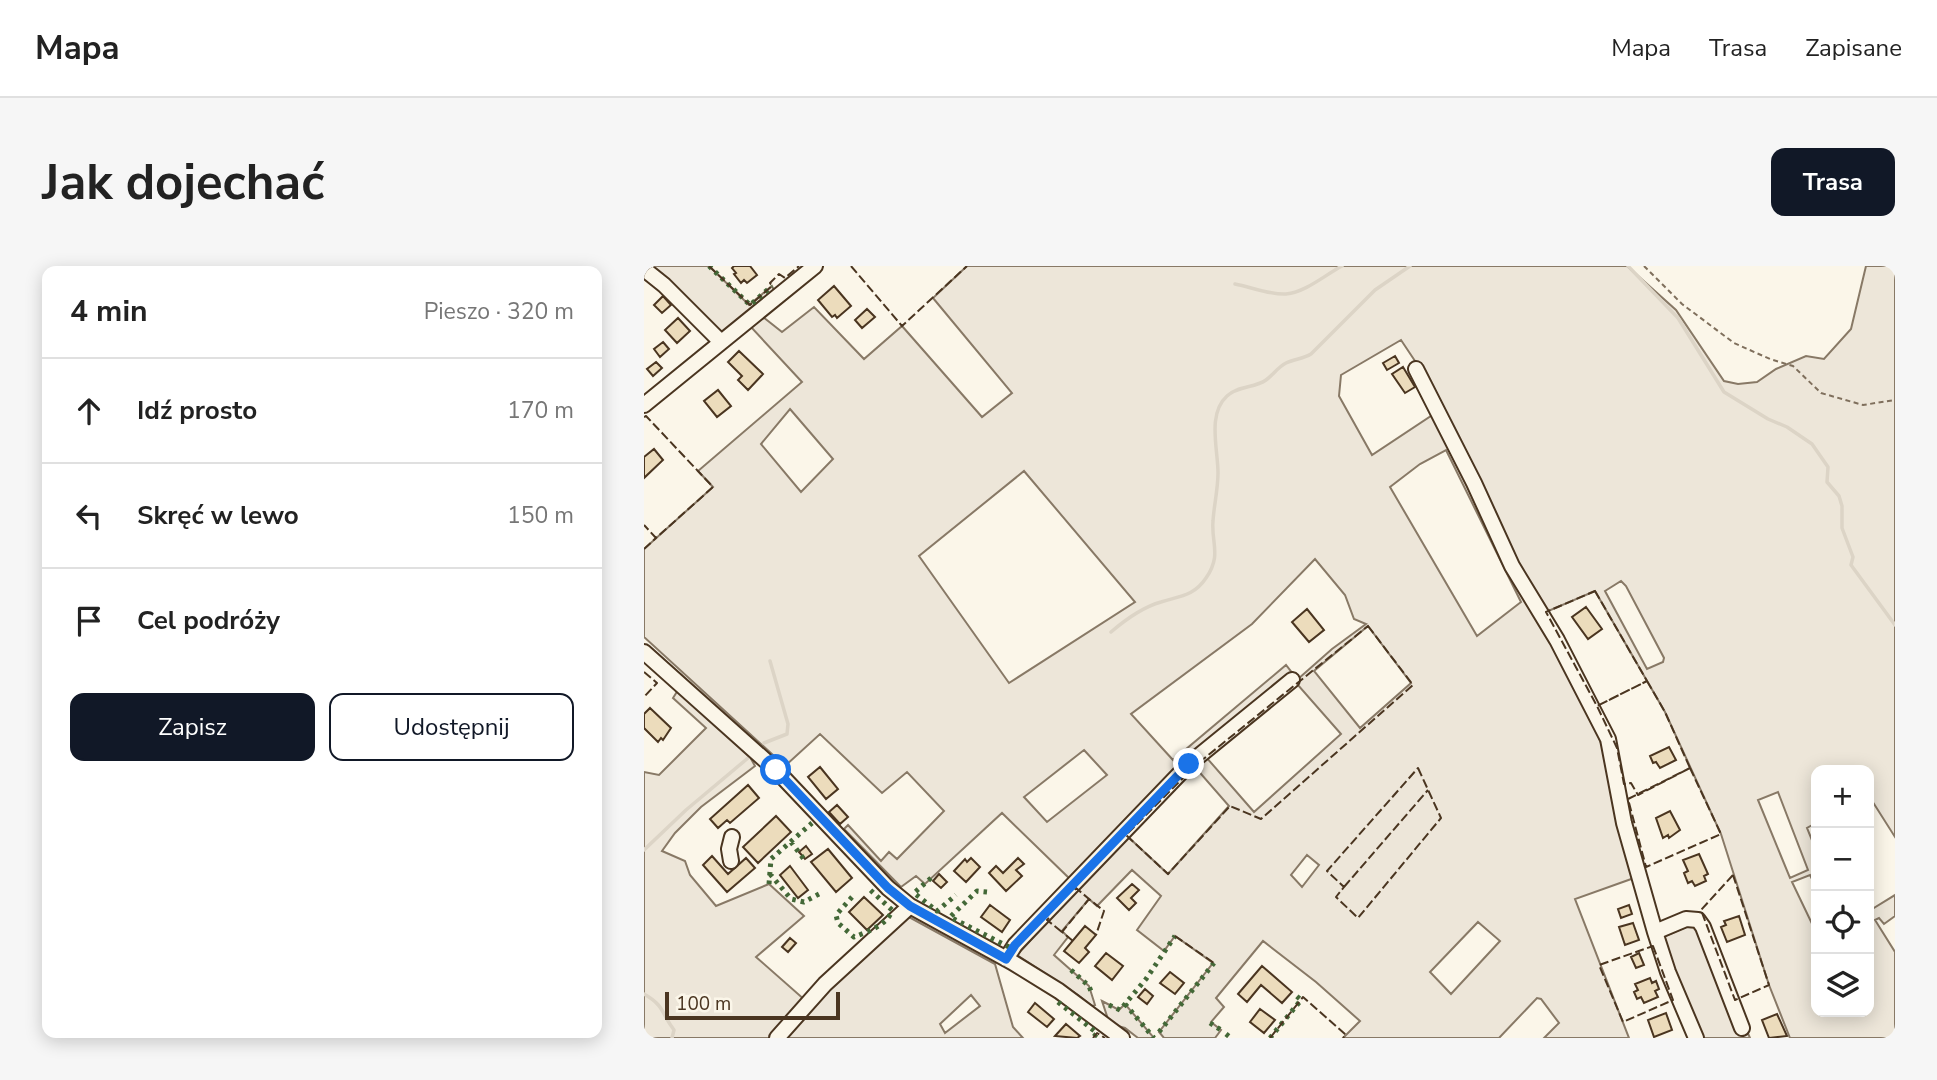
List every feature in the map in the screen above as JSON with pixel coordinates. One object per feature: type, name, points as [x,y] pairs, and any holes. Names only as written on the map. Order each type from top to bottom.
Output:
[{"type":"street","points":[[644,405],[815,266]]},
{"type":"street","points":[[644,269],[664,285],[720,341]]},
{"type":"street","points":[[1416,369],[1474,483],[1512,566],[1557,640],[1608,738],[1624,823],[1655,932],[1668,972],[1696,1038]]},
{"type":"street","points":[[644,652],[776,770],[888,888],[910,906],[1059,991],[1122,1038]]},
{"type":"street","points":[[1006,959],[1015,945],[1189,764],[1292,680]]},
{"type":"street","points":[[731,861],[729,849],[732,837]]},
{"type":"street","points":[[777,1038],[825,984],[910,906]]},
{"type":"street","points":[[1655,932],[1686,919],[1698,920],[1742,1028]]},
{"type":"path","points":[[1644,266],[1682,304],[1734,342],[1770,359],[1793,366],[1821,393],[1863,405],[1895,400]]},
{"type":"shaded area","points":[[645,266],[709,266],[749,305],[772,286],[775,293],[721,336]]},
{"type":"shaded area","points":[[967,266],[1627,266],[1676,310],[1724,381],[1738,384],[1757,382],[1776,369],[1806,356],[1824,359],[1851,329],[1866,266],[1895,266],[1895,837],[1874,804],[1874,765],[1811,765],[1811,826],[1807,828],[1811,838],[1811,877],[1810,875],[1792,882],[1811,922],[1811,1017],[1874,1017],[1874,908],[1895,895],[1895,916],[1884,924],[1879,918],[1875,920],[1895,952],[1895,1038],[1790,1038],[1769,985],[1721,834],[1665,712],[1595,591],[1546,612],[1511,551],[1417,364],[1401,340],[1341,375],[1339,396],[1372,455],[1434,414],[1590,714],[1608,762],[1634,878],[1575,899],[1629,1038],[1544,1038],[1559,1023],[1541,999],[1537,998],[1499,1038],[1343,1038],[1360,1021],[1263,941],[1216,998],[1224,1007],[1211,1022],[1221,1030],[1215,1038],[1164,1038],[1159,1032],[1213,963],[1175,936],[1164,951],[1137,930],[1161,896],[1132,870],[1097,906],[1089,899],[1062,931],[1068,937],[1054,955],[1089,986],[1095,1005],[1092,1006],[1017,955],[1126,835],[1168,874],[1229,806],[1194,766],[1206,757],[1254,812],[1341,734],[1297,684],[1298,679],[1366,624],[1354,619],[1345,595],[1315,559],[1252,624],[1131,714],[1173,760],[1286,665],[1293,674],[1070,879],[1002,813],[925,884],[916,876],[901,887],[844,829],[848,825],[881,861],[889,852],[897,859],[944,811],[907,772],[882,793],[820,734],[785,766],[644,637],[644,549],[713,487],[698,471],[802,382],[750,326],[763,317],[782,332],[814,307],[864,359],[902,326],[982,417],[1012,393],[933,298]],"holes":[[[790,409],[833,459],[801,492],[761,444]],[[1446,450],[1521,602],[1477,636],[1390,487],[1420,464]],[[1024,471],[1135,602],[1009,683],[919,556]],[[1621,581],[1626,586],[1664,658],[1663,662],[1647,669],[1605,591]],[[1368,626],[1411,683],[1360,728],[1314,671]],[[1084,750],[1107,775],[1047,822],[1024,797]],[[1778,792],[1808,870],[1790,878],[1758,800]],[[1307,855],[1319,865],[1302,887],[1291,875]],[[1478,922],[1500,941],[1451,994],[1430,972]]]},
{"type":"shaded area","points":[[678,690],[750,757],[755,766],[701,807],[675,833],[662,851],[685,861],[690,875],[716,906],[769,884],[804,916],[756,957],[806,1001],[771,1038],[644,1038],[644,772],[659,775],[706,728],[673,698]]},
{"type":"shaded area","points":[[905,917],[909,917],[995,964],[1013,1027],[1023,1038],[781,1038],[833,981]],"holes":[[[971,995],[980,1006],[945,1033],[940,1024]]]},
{"type":"shaded area","points":[[1695,923],[1750,1038],[1702,1038],[1678,983],[1663,937]]},
{"type":"shaded area","points":[[1102,1001],[1119,1010],[1125,1004],[1154,1038],[1138,1038],[1125,1028],[1114,1025],[1108,1019]]},
{"type":"building","points":[[734,266],[750,266],[757,275],[747,283],[744,280],[741,283],[734,274]]},
{"type":"building","points":[[834,286],[851,306],[837,318],[835,315],[832,317],[818,300]]},
{"type":"building","points":[[663,296],[671,305],[662,313],[654,305]]},
{"type":"building","points":[[867,309],[875,317],[862,328],[855,320]]},
{"type":"building","points":[[678,318],[690,331],[677,343],[665,330]]},
{"type":"building","points":[[663,342],[669,349],[660,357],[654,349]]},
{"type":"building","points":[[739,351],[763,374],[748,390],[738,380],[742,376],[728,362]]},
{"type":"building","points":[[1395,356],[1399,363],[1387,370],[1383,363]]},
{"type":"building","points":[[656,362],[662,368],[653,376],[647,369]]},
{"type":"building","points":[[1403,367],[1415,387],[1405,393],[1392,374]]},
{"type":"building","points":[[718,390],[731,406],[717,417],[704,401]]},
{"type":"building","points":[[654,449],[663,460],[644,478],[644,457]]},
{"type":"building","points":[[1586,607],[1602,629],[1588,639],[1572,617]]},
{"type":"building","points":[[1307,609],[1324,630],[1309,642],[1292,622]]},
{"type":"building","points":[[650,708],[671,728],[663,740],[661,738],[658,742],[644,728],[644,714]]},
{"type":"building","points":[[1669,747],[1676,760],[1660,768],[1656,762],[1653,763],[1650,756]]},
{"type":"building","points":[[820,767],[838,789],[826,799],[808,777]]},
{"type":"building","points":[[748,785],[759,798],[730,823],[727,820],[718,828],[710,819]]},
{"type":"building","points":[[837,805],[848,817],[840,824],[829,812]]},
{"type":"building","points":[[1670,811],[1680,830],[1669,838],[1668,835],[1663,838],[1656,818]]},
{"type":"building","points":[[776,816],[791,832],[758,863],[743,847]]},
{"type":"building","points":[[806,846],[812,854],[805,859],[799,852]]},
{"type":"building","points":[[828,849],[852,878],[836,892],[811,862]]},
{"type":"building","points":[[1699,854],[1708,874],[1704,876],[1706,881],[1695,886],[1692,881],[1688,883],[1684,873],[1688,871],[1683,860]]},
{"type":"building","points":[[712,856],[728,874],[746,858],[755,868],[727,892],[703,865]]},
{"type":"building","points":[[971,858],[980,867],[966,882],[954,871],[965,859],[967,862]]},
{"type":"building","points":[[1018,858],[1024,864],[1016,870],[1022,876],[1006,891],[989,873],[996,866],[1003,873]]},
{"type":"building","points":[[790,866],[808,890],[798,898],[780,875]]},
{"type":"building","points":[[939,874],[947,882],[941,888],[933,881]]},
{"type":"building","points":[[1132,884],[1139,890],[1131,898],[1136,903],[1129,910],[1117,898]]},
{"type":"building","points":[[864,897],[883,915],[867,930],[849,912]]},
{"type":"building","points":[[990,905],[1010,920],[1002,932],[981,917]]},
{"type":"building","points":[[1629,905],[1632,914],[1621,918],[1618,909]]},
{"type":"building","points":[[1739,916],[1745,935],[1727,942],[1721,927],[1726,925],[1724,921]]},
{"type":"building","points":[[1633,923],[1639,940],[1625,945],[1619,927]]},
{"type":"building","points":[[1085,926],[1096,935],[1085,948],[1089,952],[1079,963],[1064,951]]},
{"type":"building","points":[[790,938],[796,943],[788,952],[782,947]]},
{"type":"building","points":[[1106,953],[1123,966],[1112,980],[1095,966]]},
{"type":"building","points":[[1639,953],[1644,965],[1636,968],[1631,957]]},
{"type":"building","points":[[1262,966],[1292,992],[1282,1003],[1261,985],[1247,1002],[1238,994]]},
{"type":"building","points":[[1170,972],[1184,983],[1175,994],[1160,983]]},
{"type":"building","points":[[1650,978],[1652,983],[1656,981],[1659,989],[1655,991],[1658,997],[1644,1003],[1641,997],[1637,999],[1634,992],[1638,990],[1635,984]]},
{"type":"building","points":[[1145,989],[1153,996],[1147,1004],[1138,997]]},
{"type":"building","points":[[1035,1003],[1054,1019],[1047,1027],[1028,1012]]},
{"type":"building","points":[[1260,1009],[1275,1020],[1264,1033],[1250,1022]]},
{"type":"building","points":[[1666,1013],[1672,1030],[1654,1037],[1648,1020]]},
{"type":"building","points":[[1777,1014],[1787,1036],[1769,1038],[1762,1020]]},
{"type":"building","points":[[1066,1024],[1080,1036],[1055,1036]]},
{"type":"waterway","points":[[1235,284],[1267,292],[1293,293],[1342,266]]},
{"type":"waterway","points":[[1111,632],[1148,607],[1191,592],[1211,570],[1215,556],[1213,521],[1218,479],[1215,422],[1221,403],[1231,393],[1262,383],[1286,363],[1311,354],[1375,290],[1410,266]]},
{"type":"waterway","points":[[1628,266],[1678,318],[1724,392],[1812,444],[1828,467],[1827,482],[1839,496],[1842,528],[1853,557],[1851,565],[1895,625]]},
{"type":"waterway","points":[[764,743],[787,734],[788,724],[770,661]]},
{"type":"waterway","points":[[644,850],[686,810],[748,758]]},
{"type":"waterway","points":[[644,994],[662,1010],[674,1030],[672,1038]]},
{"type":"hedge","points":[[709,266],[750,305],[772,286]]},
{"type":"hedge","points":[[769,884],[771,859],[812,823]]},
{"type":"hedge","points":[[791,842],[806,862]]},
{"type":"hedge","points":[[770,874],[791,899],[804,902],[819,894]]},
{"type":"hedge","points":[[931,878],[914,893],[937,911],[956,895]]},
{"type":"hedge","points":[[852,897],[836,915],[838,923],[854,937],[882,924],[892,910],[867,887]]},
{"type":"hedge","points":[[987,892],[977,891],[950,917],[1009,947]]},
{"type":"hedge","points":[[1109,1005],[1120,1010],[1146,979],[1175,936]]},
{"type":"hedge","points":[[1159,1032],[1214,963]]},
{"type":"hedge","points":[[1071,970],[1089,986],[1092,994]]},
{"type":"hedge","points":[[1270,1038],[1301,1000],[1294,994]]},
{"type":"hedge","points":[[1058,1002],[1097,1033],[1093,1038]]},
{"type":"hedge","points":[[1125,1004],[1154,1038]]},
{"type":"hedge","points":[[1210,1023],[1221,1030]]},
{"type":"hedge","points":[[1226,1034],[1231,1038]]},
{"type":"fence","points":[[709,266],[750,305],[772,286],[770,283],[779,274],[785,278],[799,266]]},
{"type":"fence","points":[[851,266],[902,326],[967,266]]},
{"type":"fence","points":[[644,417],[646,416],[713,487],[656,538],[644,525]]},
{"type":"fence","points":[[644,549],[656,538]]},
{"type":"fence","points":[[1595,591],[1647,681],[1597,706],[1546,612],[1595,591]]},
{"type":"fence","points":[[1368,626],[1413,685],[1261,819],[1230,806],[1168,874],[1126,835],[1196,765],[1368,626]]},
{"type":"fence","points":[[644,672],[657,683],[644,697]]},
{"type":"fence","points":[[1647,681],[1665,712],[1690,768],[1638,795],[1631,783],[1624,784],[1617,748],[1597,706],[1647,681]]},
{"type":"fence","points":[[1418,768],[1441,818],[1358,918],[1336,897],[1344,887],[1327,871],[1418,768]]},
{"type":"fence","points":[[1690,768],[1721,834],[1646,867],[1628,799],[1690,768]]},
{"type":"fence","points":[[1344,887],[1428,790]]},
{"type":"fence","points":[[1733,875],[1769,985],[1735,1000],[1701,910],[1733,875]]},
{"type":"fence","points":[[1075,890],[1076,888],[1089,899]]},
{"type":"fence","points":[[1073,941],[1062,932],[1089,899],[1104,911],[1096,935]]},
{"type":"fence","points":[[1049,918],[1047,920],[1062,932]]},
{"type":"fence","points":[[1175,936],[1214,963]]},
{"type":"fence","points":[[1653,946],[1673,1000],[1623,1022],[1599,965],[1653,946]]},
{"type":"fence","points":[[1270,1038],[1303,997],[1346,1035],[1343,1038]]},
{"type":"fence","points":[[1093,1038],[1097,1033],[1105,1038]]},
{"type":"route","points":[[776,770],[888,888],[929,918],[1006,959],[1015,945],[1189,764]]}]
